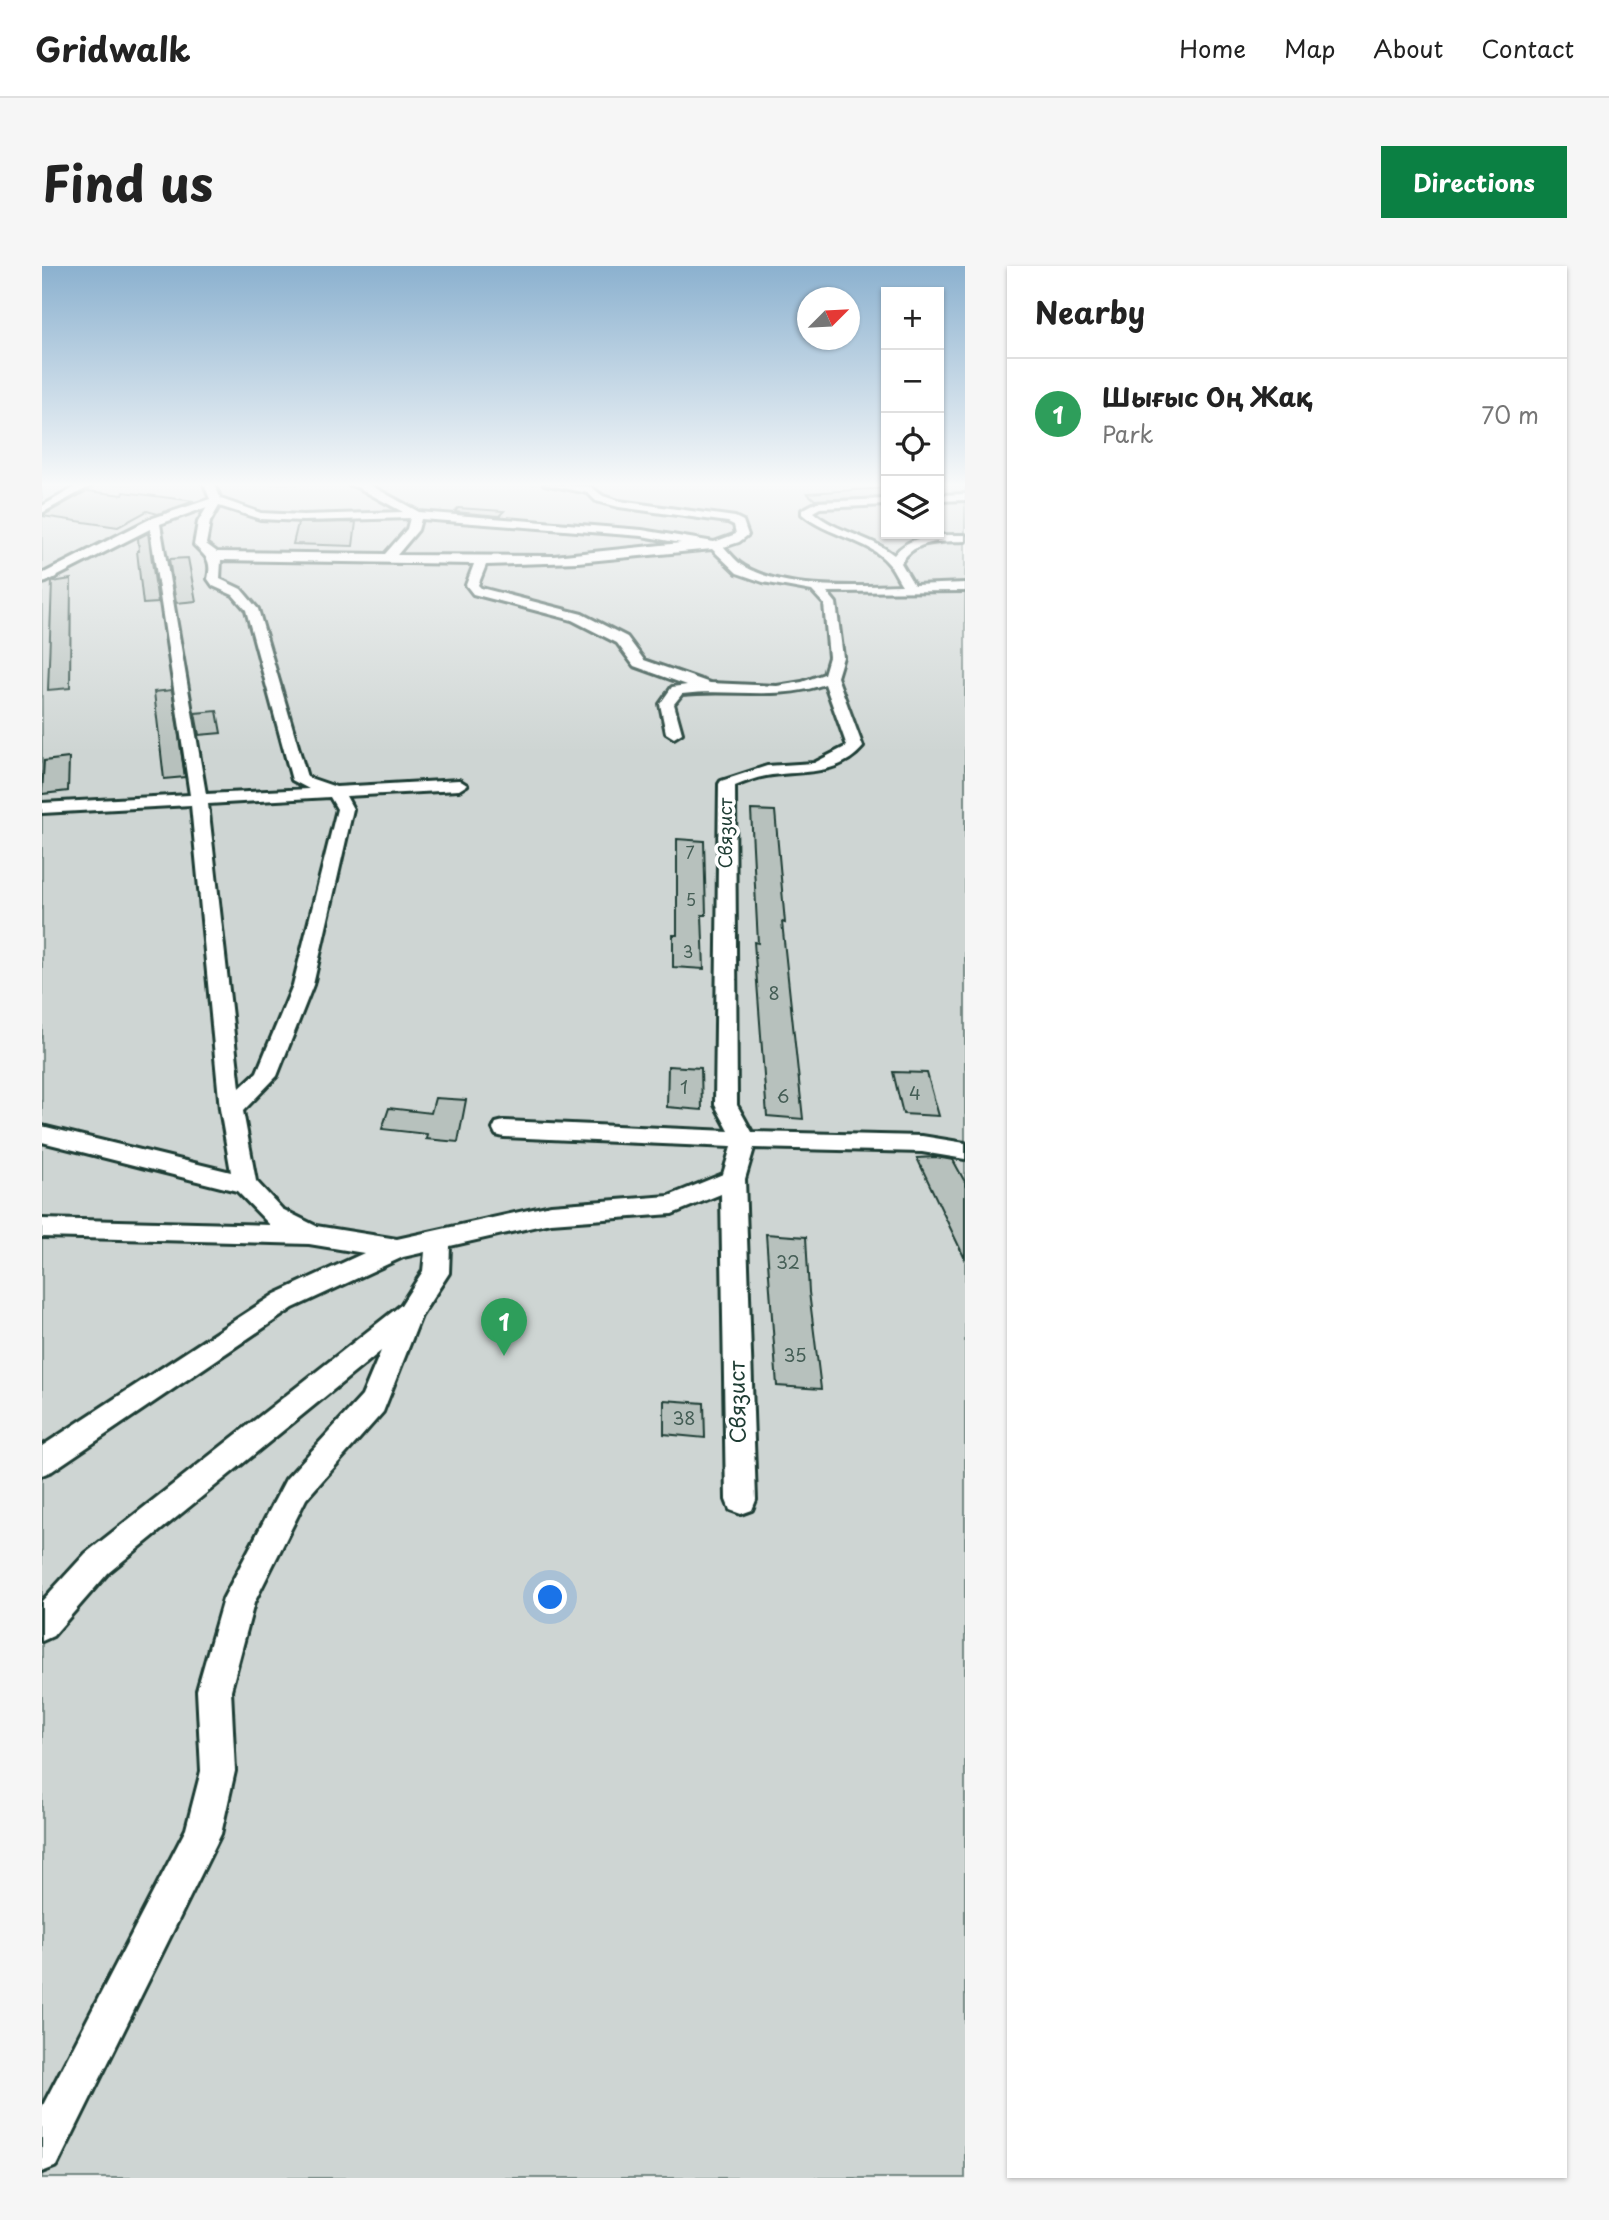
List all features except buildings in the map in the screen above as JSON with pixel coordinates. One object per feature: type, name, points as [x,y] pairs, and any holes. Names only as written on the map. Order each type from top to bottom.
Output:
[{"type":"street","points":[[162,573],[198,799],[231,1109],[245,1184],[273,1215],[311,1235]]},
{"type":"street","points":[[215,573],[214,579],[217,583],[237,592],[252,609],[299,780],[335,792],[345,809],[303,985],[266,1076],[231,1109]]},
{"type":"street","points":[[476,573],[472,585],[477,591],[577,617],[622,640],[639,663],[708,687]]},
{"type":"street","points":[[750,573],[817,589],[965,587]]},
{"type":"street","points":[[900,573],[910,588]]},
{"type":"street","name":"Связист","points":[[741,1500],[733,1179],[745,1140],[726,1105],[727,784],[753,774],[813,769],[838,761],[855,747],[830,677],[836,657],[830,603],[817,589]]},
{"type":"street","points":[[674,733],[667,704],[677,690],[708,687],[777,690],[805,686],[830,677]]},
{"type":"street","points":[[42,808],[458,785]]},
{"type":"street","points":[[505,1129],[745,1140],[922,1144],[965,1151]]},
{"type":"street","points":[[42,1134],[245,1184]]},
{"type":"street","points":[[42,1462],[284,1301],[397,1249],[551,1214],[672,1205],[733,1179]]},
{"type":"street","points":[[42,1228],[311,1235],[397,1249]]},
{"type":"street","points":[[42,2151],[202,1834],[218,1771],[214,1690],[239,1599],[296,1489],[373,1403],[410,1312],[436,1273],[439,1240]]},
{"type":"street","points":[[42,1625],[97,1563],[410,1312]]},
{"type":"shaded area","points":[[42,573],[965,573],[965,2178],[42,2178]]},
{"type":"place","name":"Шығыс Оң Жақ","points":[[504,1356]]}]
